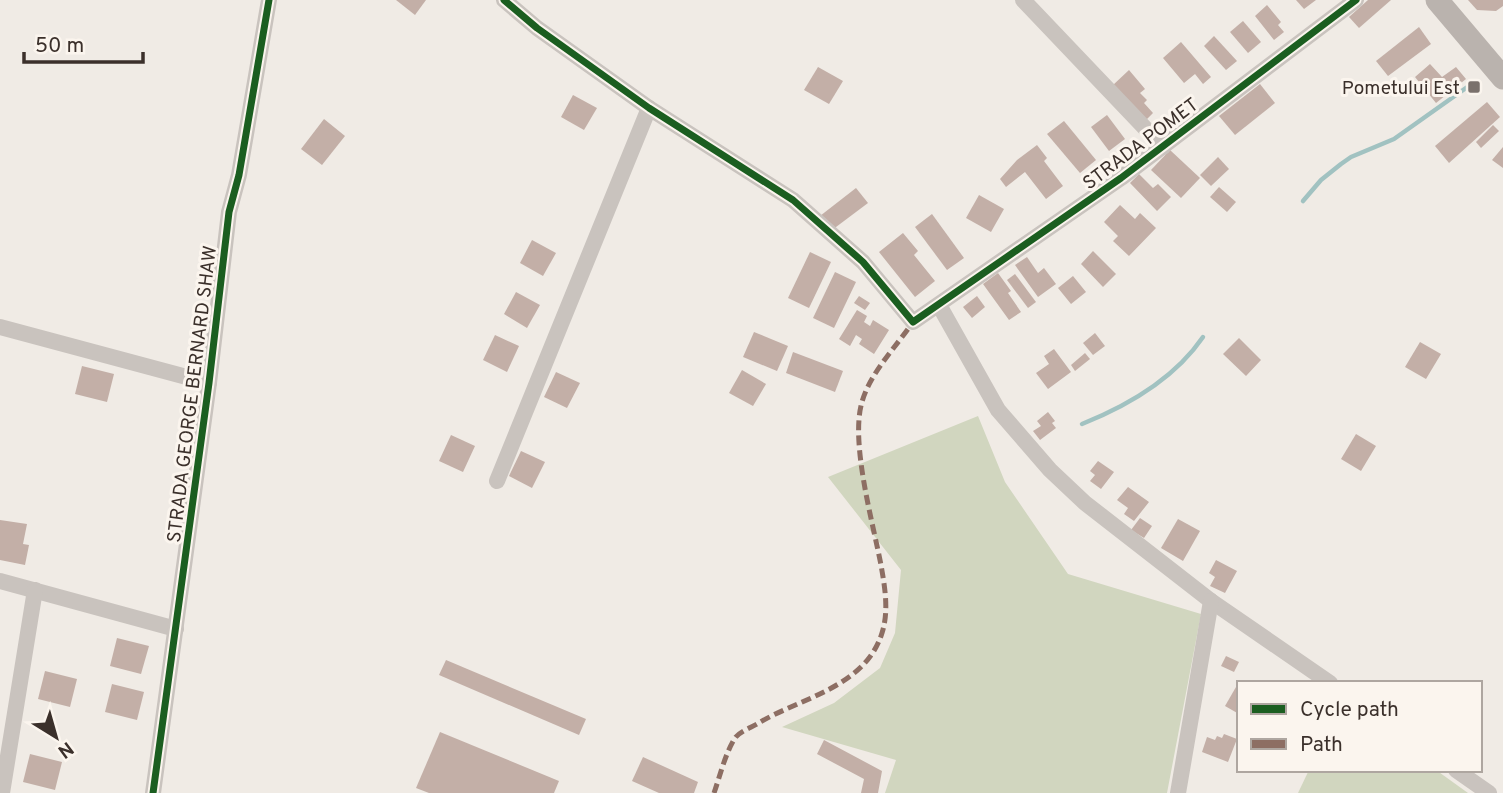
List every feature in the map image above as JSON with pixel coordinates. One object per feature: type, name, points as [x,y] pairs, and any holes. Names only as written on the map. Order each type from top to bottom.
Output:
[{"type":"main road","points":[[1437,0],[1503,78]]},
{"type":"street","name":"STRADA GEORGE BERNARD SHAW","points":[[153,793],[209,383],[229,212],[239,176],[269,0]]},
{"type":"street","points":[[497,481],[649,107],[537,28],[504,0]]},
{"type":"street","points":[[1023,0],[1163,147]]},
{"type":"street","name":"STRADA POMET","points":[[649,107],[793,200],[863,262],[914,322],[1163,147],[1356,0]]},
{"type":"street","points":[[939,305],[998,410],[1032,450],[1086,503],[1211,600],[1327,681]]},
{"type":"street","points":[[0,327],[209,383]]},
{"type":"street","points":[[0,581],[176,629]]},
{"type":"street","points":[[2,793],[35,590]]},
{"type":"street","points":[[1178,793],[1211,600]]},
{"type":"street","points":[[1459,772],[1489,793]]},
{"type":"green space","points":[[978,416],[1005,482],[1068,574],[1201,614],[1167,793],[885,793],[896,760],[782,727],[834,703],[880,668],[895,633],[901,570],[828,477]]},
{"type":"green space","points":[[1308,772],[1439,772],[1468,793],[1298,793]]},
{"type":"building","points":[[396,0],[426,0],[415,15]]},
{"type":"building","points":[[1296,0],[1316,0],[1304,9]]},
{"type":"building","points":[[1368,0],[1391,0],[1359,28],[1349,17]]},
{"type":"building","points":[[1468,0],[1503,0],[1503,6],[1496,11],[1477,10]]},
{"type":"building","points":[[1267,5],[1281,22],[1278,25],[1284,32],[1274,40],[1255,16]]},
{"type":"building","points":[[1243,21],[1261,42],[1248,53],[1230,32]]},
{"type":"building","points":[[1419,27],[1431,44],[1388,76],[1376,61]]},
{"type":"building","points":[[1214,36],[1237,61],[1226,70],[1204,46]]},
{"type":"building","points":[[1181,42],[1211,77],[1203,84],[1195,74],[1184,83],[1163,58]]},
{"type":"building","points":[[1430,64],[1442,77],[1456,67],[1466,79],[1436,103],[1415,77]]},
{"type":"building","points":[[818,67],[843,81],[829,104],[804,90]]},
{"type":"building","points":[[1129,70],[1145,89],[1140,93],[1153,113],[1144,122],[1112,86]]},
{"type":"building","points":[[1260,84],[1275,103],[1235,135],[1219,116]]},
{"type":"building","points":[[573,95],[597,108],[584,130],[561,117]]},
{"type":"building","points":[[1487,102],[1500,117],[1449,163],[1435,146]]},
{"type":"building","points":[[1107,115],[1125,139],[1109,151],[1091,127]]},
{"type":"building","points":[[324,119],[345,136],[322,165],[301,149]]},
{"type":"building","points":[[1064,121],[1096,160],[1080,173],[1047,134]]},
{"type":"building","points":[[1493,125],[1499,131],[1481,148],[1476,142]]},
{"type":"building","points":[[1037,145],[1047,158],[1044,161],[1063,186],[1046,199],[1025,172],[1006,187],[1000,179],[1017,160]]},
{"type":"building","points":[[1503,147],[1503,168],[1492,160]]},
{"type":"building","points":[[1170,150],[1200,178],[1181,198],[1151,170]]},
{"type":"building","points":[[1218,157],[1229,169],[1211,186],[1200,175]]},
{"type":"building","points":[[1139,174],[1153,188],[1158,184],[1171,197],[1157,211],[1130,183]]},
{"type":"building","points":[[1219,187],[1236,202],[1227,212],[1210,197]]},
{"type":"building","points":[[856,188],[868,203],[832,230],[820,216]]},
{"type":"building","points":[[979,195],[1004,209],[991,232],[966,218]]},
{"type":"building","points":[[1120,205],[1135,219],[1140,213],[1156,228],[1129,256],[1113,241],[1118,236],[1104,222]]},
{"type":"building","points":[[932,214],[964,258],[947,270],[915,227]]},
{"type":"building","points":[[903,233],[918,251],[914,255],[935,281],[915,297],[879,252]]},
{"type":"building","points":[[532,240],[556,253],[543,276],[520,263]]},
{"type":"building","points":[[1093,251],[1116,274],[1103,287],[1081,264]]},
{"type":"building","points":[[810,252],[831,262],[809,308],[788,298]]},
{"type":"building","points":[[1027,257],[1038,273],[1044,268],[1056,284],[1038,297],[1015,265]]},
{"type":"building","points":[[835,272],[856,282],[834,328],[813,318]]},
{"type":"building","points":[[998,273],[1021,312],[1009,320],[983,284]]},
{"type":"building","points":[[1015,274],[1036,302],[1028,308],[1007,280]]},
{"type":"building","points":[[1073,276],[1086,292],[1071,304],[1058,288]]},
{"type":"building","points":[[516,292],[540,305],[527,328],[504,314]]},
{"type":"building","points":[[859,296],[870,303],[865,310],[854,303]]},
{"type":"building","points":[[977,296],[985,307],[972,318],[963,307]]},
{"type":"building","points":[[857,310],[867,316],[864,322],[870,326],[873,320],[889,330],[874,354],[859,344],[862,339],[856,335],[850,346],[839,339]]},
{"type":"building","points":[[754,332],[788,346],[777,371],[743,357]]},
{"type":"building","points":[[1095,333],[1105,346],[1093,355],[1083,343]]},
{"type":"building","points":[[495,335],[519,346],[507,372],[483,360]]},
{"type":"building","points":[[1239,338],[1261,360],[1246,376],[1223,354]]},
{"type":"building","points":[[1420,342],[1441,354],[1426,379],[1405,367]]},
{"type":"building","points":[[1054,349],[1071,372],[1048,389],[1036,373],[1049,364],[1044,356]]},
{"type":"building","points":[[793,352],[843,371],[835,392],[786,373]]},
{"type":"building","points":[[1085,353],[1090,359],[1075,371],[1071,365]]},
{"type":"building","points":[[82,366],[114,374],[107,402],[75,394]]},
{"type":"building","points":[[742,370],[766,384],[753,406],[729,393]]},
{"type":"building","points":[[556,372],[580,383],[567,408],[544,397]]},
{"type":"building","points":[[1048,412],[1055,421],[1052,423],[1056,428],[1040,440],[1033,431],[1041,426],[1037,421]]},
{"type":"building","points":[[1356,434],[1376,446],[1361,471],[1341,459]]},
{"type":"building","points":[[451,435],[475,446],[463,472],[439,461]]},
{"type":"building","points":[[521,451],[545,462],[532,488],[509,476]]},
{"type":"building","points":[[1098,461],[1114,472],[1101,489],[1090,481],[1095,475],[1090,471]]},
{"type":"building","points":[[1128,487],[1149,502],[1134,521],[1124,514],[1128,508],[1117,500]]},
{"type":"building","points":[[1140,518],[1152,526],[1144,538],[1131,530]]},
{"type":"building","points":[[1178,519],[1200,531],[1183,561],[1161,548]]},
{"type":"building","points":[[0,520],[27,524],[23,544],[29,545],[25,565],[0,560]]},
{"type":"building","points":[[1216,560],[1237,571],[1225,593],[1210,586],[1215,577],[1209,573]]},
{"type":"building","points":[[117,638],[149,646],[141,674],[110,666]]},
{"type":"building","points":[[1226,656],[1239,662],[1234,672],[1221,666]]},
{"type":"building","points":[[446,660],[586,719],[579,735],[439,675]]},
{"type":"building","points":[[45,671],[77,679],[70,707],[38,699]]},
{"type":"building","points":[[112,684],[144,692],[137,720],[105,712]]},
{"type":"building","points":[[1236,687],[1237,713],[1225,706]]},
{"type":"building","points":[[440,732],[559,781],[554,793],[429,793],[416,788]]},
{"type":"building","points":[[1224,734],[1237,739],[1228,762],[1202,752],[1207,737],[1215,740],[1217,736],[1222,738]]},
{"type":"building","points":[[824,740],[882,771],[878,793],[861,793],[864,779],[817,754]]},
{"type":"building","points":[[30,754],[62,762],[55,790],[23,782]]},
{"type":"building","points":[[643,757],[698,782],[694,793],[659,793],[632,781]]},
{"type":"waterway","points":[[1303,201],[1321,180],[1351,157],[1394,139],[1473,83]]},
{"type":"waterway","points":[[1082,424],[1116,409],[1149,389],[1179,365],[1203,337]]},
{"type":"marked path","points":[[714,793],[731,744],[737,736],[846,679],[861,667],[873,652],[882,633],[886,608],[885,591],[864,483],[859,419],[862,402],[871,381],[913,322]]},
{"type":"cycle path","points":[[153,793],[209,383],[229,212],[239,175],[269,0]]},
{"type":"cycle path","points":[[504,0],[537,28],[649,108],[793,200],[863,262],[913,322],[1121,178],[1356,0]]},
{"type":"place","name":"Pometului Est","points":[[1474,87]]}]
